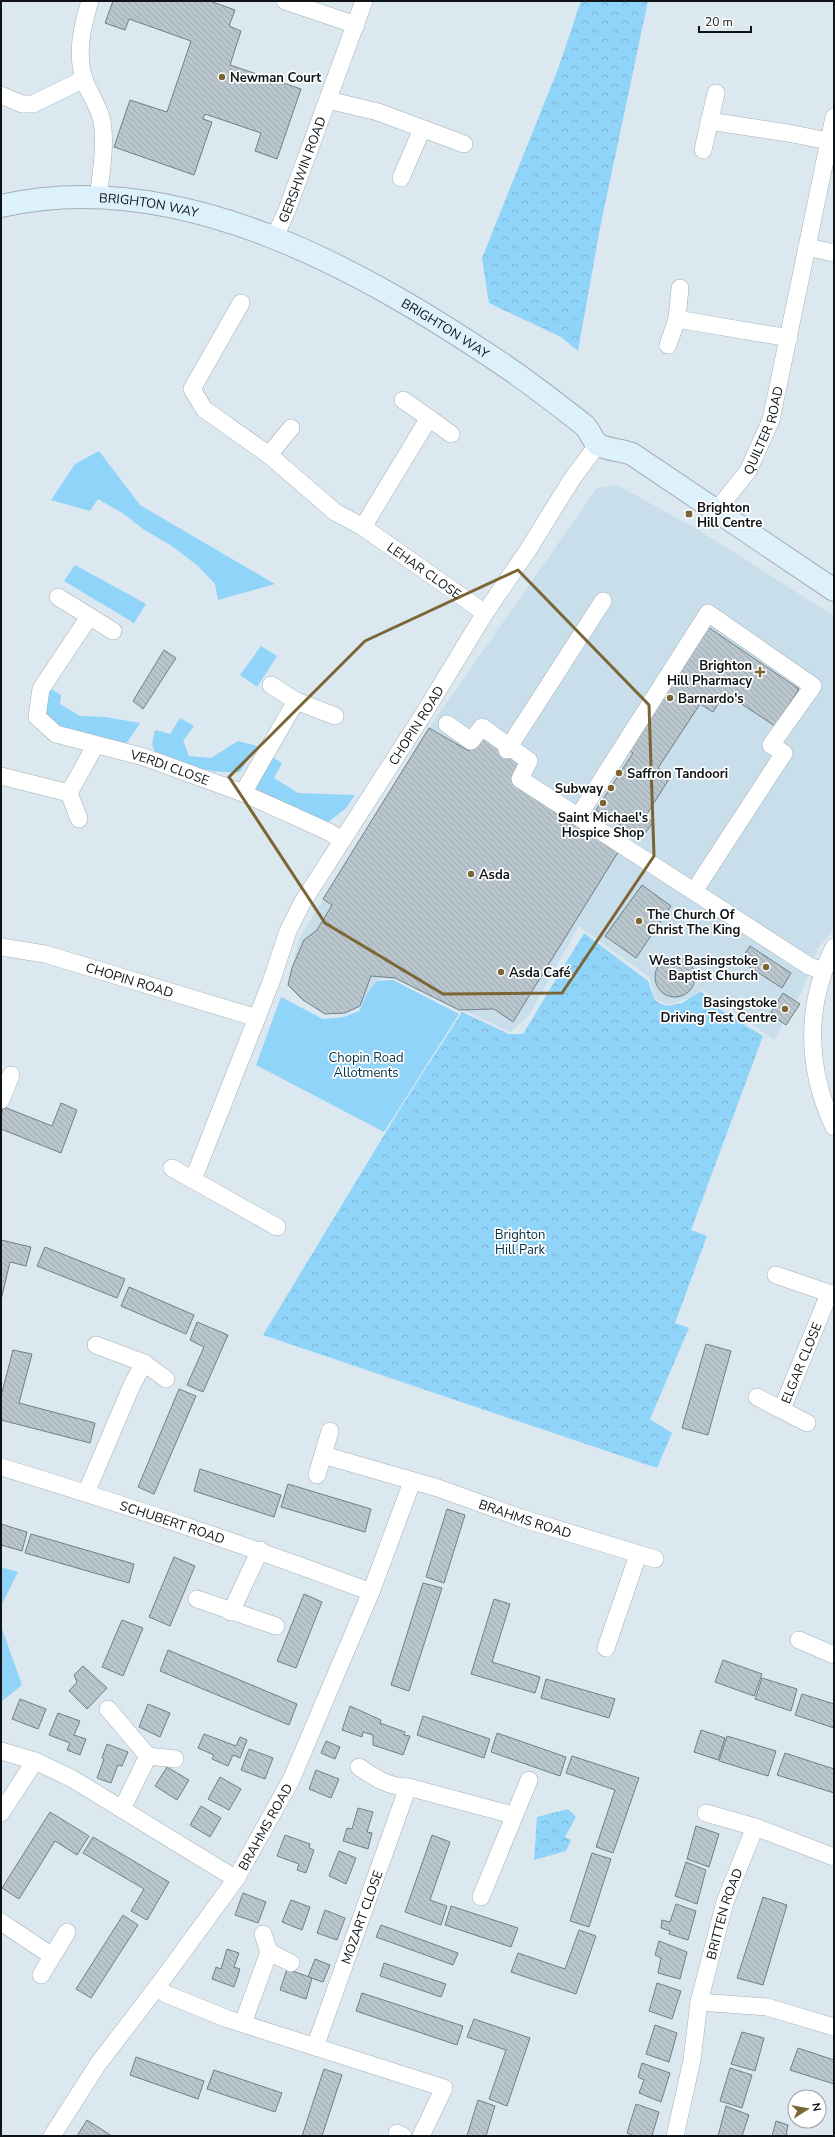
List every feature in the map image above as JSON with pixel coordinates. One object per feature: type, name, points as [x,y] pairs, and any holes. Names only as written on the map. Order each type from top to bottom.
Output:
[{"type":"street","points":[[90,1],[82,28],[80,55],[84,79],[98,108],[102,122],[103,141],[98,198]]},
{"type":"street","points":[[286,1],[356,25]]},
{"type":"street","name":"GERSHWIN ROAD","points":[[274,239],[287,210],[364,1]]},
{"type":"street","points":[[1,95],[22,104],[33,104],[84,79]]},
{"type":"street","points":[[703,150],[716,93]]},
{"type":"street","name":"GERSHWIN ROAD","points":[[328,100],[378,112],[464,144]]},
{"type":"street","name":"QUILTER ROAD","points":[[716,511],[748,471],[771,420],[834,117]]},
{"type":"street","points":[[709,121],[788,132],[828,141]]},
{"type":"street","points":[[401,178],[422,129]]},
{"type":"street","name":"BRIGHTON WAY","points":[[1,206],[22,201],[53,198],[129,200],[190,211],[249,228],[328,261],[395,297],[506,366],[586,426],[598,444]]},
{"type":"street","points":[[807,247],[834,253]]},
{"type":"street","points":[[668,345],[677,319],[680,288]]},
{"type":"street","name":"LEHAR CLOSE","points":[[241,303],[192,389],[204,409],[269,455],[335,512],[363,527],[485,613]]},
{"type":"street","points":[[677,319],[789,338]]},
{"type":"street","points":[[403,400],[451,434]]},
{"type":"street","points":[[363,527],[430,418]]},
{"type":"street","points":[[269,455],[291,428]]},
{"type":"street","points":[[598,444],[632,454],[834,590]]},
{"type":"street","name":"CHOPIN ROAD","points":[[193,1180],[257,1018],[288,932],[302,903],[485,613],[528,550],[572,479],[598,444]]},
{"type":"street","points":[[58,597],[113,631]]},
{"type":"street","points":[[508,748],[603,601]]},
{"type":"street","points":[[578,817],[708,613],[812,686],[771,745],[784,753],[700,882]]},
{"type":"street","name":"VERDI CLOSE","points":[[89,617],[41,689],[37,717],[56,734],[95,746],[144,757],[243,793],[327,831],[342,840]]},
{"type":"street","points":[[271,685],[296,701],[335,716]]},
{"type":"street","points":[[243,793],[296,701]]},
{"type":"street","points":[[447,724],[471,741],[482,727],[508,748],[529,761],[520,779],[809,966],[823,971]]},
{"type":"street","points":[[79,819],[69,793],[95,746]]},
{"type":"street","points":[[1,776],[69,793]]},
{"type":"street","name":"CHOPIN ROAD","points":[[1,947],[45,954],[257,1018]]},
{"type":"street","points":[[833,1120],[817,1081],[812,1055],[813,1024],[823,971],[834,947]]},
{"type":"street","points":[[2,1096],[11,1075]]},
{"type":"street","points":[[172,1168],[277,1227]]},
{"type":"street","name":"ELGAR CLOSE","points":[[776,1275],[832,1294],[782,1409]]},
{"type":"street","points":[[96,1344],[144,1363],[166,1379]]},
{"type":"street","points":[[86,1493],[132,1386],[144,1363]]},
{"type":"street","name":"ELGAR CLOSE","points":[[757,1397],[807,1423]]},
{"type":"street","points":[[317,1475],[330,1431]]},
{"type":"street","name":"BRAHMS ROAD","points":[[323,1455],[412,1482],[438,1488],[521,1518],[655,1559]]},
{"type":"street","name":"SCHUBERT ROAD","points":[[1,1467],[260,1550],[371,1592]]},
{"type":"street","name":"BRAHMS ROAD","points":[[52,2136],[98,2064],[157,1988],[236,1879],[291,1780],[371,1592],[412,1482]]},
{"type":"street","points":[[231,1612],[260,1550]]},
{"type":"street","points":[[606,1648],[638,1555]]},
{"type":"street","points":[[197,1599],[231,1612],[276,1626]]},
{"type":"street","points":[[799,1640],[834,1655]]},
{"type":"street","points":[[108,1709],[148,1756],[175,1759]]},
{"type":"street","points":[[1,1752],[35,1761],[71,1778],[236,1879]]},
{"type":"street","points":[[122,1809],[148,1756]]},
{"type":"street","points":[[1,1812],[35,1761]]},
{"type":"street","points":[[358,1767],[379,1781],[397,1787],[408,1787],[513,1814]]},
{"type":"street","points":[[481,1897],[513,1814],[529,1780]]},
{"type":"street","name":"MOZART CLOSE","points":[[315,2047],[408,1787]]},
{"type":"street","points":[[706,1813],[755,1827],[834,1857]]},
{"type":"street","name":"BRITTEN ROAD","points":[[675,2136],[692,2060],[698,2002],[725,1902],[755,1827]]},
{"type":"street","points":[[1,1922],[52,1956]]},
{"type":"street","points":[[41,1975],[67,1932]]},
{"type":"street","points":[[242,2023],[269,1952],[263,1934]]},
{"type":"street","points":[[269,1952],[291,1963]]},
{"type":"street","points":[[157,1988],[166,1994],[242,2023],[444,2088],[421,2136]]},
{"type":"street","points":[[698,2002],[767,2007],[834,2028]]},
{"type":"highlighted area","points":[[518,570],[649,705],[654,856],[562,993],[443,994],[325,923],[229,777],[365,641]]},
{"type":"shaded area","name":"Brighton Hill Centre","points":[[617,485],[697,529],[834,616],[834,930],[818,948],[804,987],[774,1040],[701,989],[692,997],[668,1005],[656,999],[649,977],[579,926],[528,1017],[510,1032],[395,978],[379,979],[360,1006],[345,1013],[325,1014],[303,1000],[288,985],[299,939],[429,728],[597,488]]},
{"type":"green space","points":[[581,1],[648,1],[600,228],[578,351],[561,337],[489,303],[482,258],[558,69]]},
{"type":"green space","points":[[99,451],[140,505],[275,584],[218,600],[215,584],[198,566],[172,546],[143,529],[124,514],[98,499],[90,511],[51,500],[75,464]]},
{"type":"green space","points":[[75,565],[146,604],[134,623],[64,581]]},
{"type":"green space","points":[[261,646],[277,656],[257,687],[240,675]]},
{"type":"green space","points":[[50,688],[61,695],[60,704],[80,716],[105,717],[140,723],[126,744],[71,732],[46,718],[46,697]]},
{"type":"green space","points":[[180,718],[194,726],[183,741],[189,756],[211,758],[238,741],[257,746],[240,772],[209,770],[168,757],[156,755],[152,744],[155,730],[170,734]]},
{"type":"green space","points":[[271,756],[282,763],[274,778],[298,793],[355,795],[346,808],[326,824],[245,788]]},
{"type":"green space","name":"Brighton Hill Park","points":[[584,933],[648,981],[655,1000],[659,1003],[667,1006],[682,1003],[701,991],[714,1006],[763,1036],[691,1230],[707,1236],[675,1323],[689,1328],[650,1419],[672,1433],[657,1468],[263,1335],[403,1104],[462,1012],[509,1034],[523,1034]]},
{"type":"green space","name":"Chopin Road Allotments","points":[[393,980],[459,1014],[384,1132],[256,1065],[281,997],[323,1019],[344,1017],[359,1011],[368,992],[377,981]]},
{"type":"green space","points":[[1,1567],[18,1572],[1,1606]]},
{"type":"green space","points":[[1,1626],[22,1685],[1,1702]]},
{"type":"green space","points":[[568,1809],[576,1817],[565,1837],[571,1840],[566,1851],[534,1860],[537,1817]]},
{"type":"building","name":"Newman Court","points":[[113,1],[210,1],[235,10],[229,26],[241,31],[230,65],[301,89],[277,159],[255,151],[261,133],[205,114],[203,119],[212,122],[194,175],[114,147],[130,100],[167,112],[191,41],[129,19],[125,30],[105,23]]},
{"type":"building","points":[[705,625],[799,689],[775,726],[725,693],[713,712],[700,704],[658,768],[671,776],[645,817],[653,822],[642,838],[596,810],[633,753],[626,749]]},
{"type":"building","points":[[164,650],[176,658],[143,709],[133,701]]},
{"type":"building","name":"Asda","points":[[429,728],[469,751],[485,733],[524,761],[512,781],[620,849],[513,1022],[494,1009],[459,1010],[395,978],[371,976],[360,1006],[345,1013],[325,1014],[303,1000],[288,985],[292,968],[304,940],[317,930],[332,905],[323,899]]},
{"type":"building","name":"The Church Of Christ The King","points":[[642,885],[671,906],[636,958],[605,936]]},
{"type":"building","name":"West Basingstoke Baptist Church","points":[[750,946],[791,973],[782,988],[740,961]]},
{"type":"building","points":[[675,957],[683,959],[689,963],[693,969],[695,977],[693,985],[689,991],[683,995],[675,997],[667,995],[661,991],[657,985],[655,977],[657,969],[661,963],[667,959]]},
{"type":"building","name":"Basingstoke Driving Test Centre","points":[[783,993],[800,1004],[786,1025],[770,1014]]},
{"type":"building","points":[[61,1103],[77,1110],[61,1153],[1,1129],[1,1114],[4,1107],[52,1126]]},
{"type":"building","points":[[1,1240],[31,1247],[26,1266],[10,1262],[1,1300]]},
{"type":"building","points":[[45,1247],[125,1279],[117,1298],[37,1266]]},
{"type":"building","points":[[129,1287],[194,1315],[186,1334],[121,1306]]},
{"type":"building","points":[[197,1322],[228,1335],[203,1392],[187,1385],[204,1347],[190,1340]]},
{"type":"building","points":[[706,1344],[731,1351],[708,1435],[682,1428]]},
{"type":"building","points":[[13,1350],[32,1354],[19,1403],[95,1423],[90,1443],[1,1420],[1,1396]]},
{"type":"building","points":[[179,1389],[196,1396],[154,1494],[138,1487]]},
{"type":"building","points":[[200,1469],[281,1495],[274,1517],[194,1491]]},
{"type":"building","points":[[288,1484],[371,1509],[365,1532],[281,1507]]},
{"type":"building","points":[[447,1509],[465,1515],[444,1583],[426,1577]]},
{"type":"building","points":[[1,1524],[27,1532],[22,1551],[1,1545]]},
{"type":"building","points":[[31,1534],[134,1564],[129,1583],[25,1553]]},
{"type":"building","points":[[174,1557],[195,1566],[170,1626],[149,1617]]},
{"type":"building","points":[[423,1583],[442,1588],[409,1691],[391,1685]]},
{"type":"building","points":[[304,1594],[322,1602],[296,1668],[277,1661]]},
{"type":"building","points":[[494,1599],[510,1604],[492,1662],[540,1677],[535,1693],[471,1674]]},
{"type":"building","points":[[122,1620],[143,1628],[123,1676],[102,1667]]},
{"type":"building","points":[[168,1650],[297,1704],[289,1725],[160,1671]]},
{"type":"building","points":[[723,1660],[762,1674],[754,1696],[715,1682]]},
{"type":"building","points":[[83,1666],[107,1688],[87,1709],[69,1691],[77,1682],[74,1675]]},
{"type":"building","points":[[762,1678],[797,1689],[791,1711],[755,1699]]},
{"type":"building","points":[[546,1679],[615,1699],[609,1718],[541,1698]]},
{"type":"building","points":[[802,1694],[834,1704],[834,1728],[795,1715]]},
{"type":"building","points":[[20,1699],[46,1709],[38,1729],[12,1719]]},
{"type":"building","points":[[148,1704],[170,1713],[160,1737],[139,1727]]},
{"type":"building","points":[[350,1706],[381,1720],[380,1723],[405,1732],[404,1735],[410,1736],[403,1755],[373,1745],[373,1735],[363,1732],[362,1737],[342,1730]]},
{"type":"building","points":[[58,1713],[80,1721],[74,1735],[86,1739],[80,1755],[67,1750],[70,1743],[49,1735]]},
{"type":"building","points":[[423,1716],[490,1739],[484,1758],[417,1735]]},
{"type":"building","points":[[701,1730],[725,1738],[718,1760],[694,1752]]},
{"type":"building","points":[[497,1733],[566,1757],[560,1776],[491,1752]]},
{"type":"building","points":[[204,1734],[236,1746],[240,1737],[247,1740],[240,1758],[233,1755],[228,1766],[212,1759],[214,1755],[198,1748]]},
{"type":"building","points":[[727,1736],[776,1751],[768,1776],[719,1761]]},
{"type":"building","points":[[326,1741],[340,1747],[335,1759],[321,1753]]},
{"type":"building","points":[[107,1744],[128,1752],[122,1766],[118,1765],[111,1783],[97,1778],[104,1759],[102,1758]]},
{"type":"building","points":[[249,1749],[273,1758],[265,1779],[241,1770]]},
{"type":"building","points":[[785,1753],[834,1769],[834,1793],[777,1775]]},
{"type":"building","points":[[572,1756],[639,1778],[613,1853],[596,1847],[615,1790],[566,1773]]},
{"type":"building","points":[[167,1767],[189,1780],[177,1800],[155,1786]]},
{"type":"building","points":[[316,1770],[339,1779],[331,1798],[309,1789]]},
{"type":"building","points":[[220,1777],[241,1789],[229,1810],[208,1799]]},
{"type":"building","points":[[201,1806],[221,1818],[210,1837],[190,1825]]},
{"type":"building","points":[[358,1808],[373,1812],[367,1832],[372,1833],[368,1849],[343,1841],[347,1828],[352,1829]]},
{"type":"building","points":[[50,1812],[89,1836],[77,1855],[55,1841],[19,1899],[2,1888]]},
{"type":"building","points":[[696,1826],[719,1834],[709,1867],[687,1859]]},
{"type":"building","points":[[285,1835],[310,1844],[309,1848],[314,1850],[306,1873],[297,1870],[299,1864],[277,1856]]},
{"type":"building","points":[[432,1835],[450,1842],[430,1900],[447,1906],[441,1925],[405,1912]]},
{"type":"building","points":[[93,1837],[169,1882],[147,1920],[131,1911],[144,1889],[83,1853]]},
{"type":"building","points":[[339,1851],[356,1858],[346,1884],[329,1876]]},
{"type":"building","points":[[592,1853],[611,1859],[589,1927],[570,1921]]},
{"type":"building","points":[[686,1862],[706,1870],[697,1904],[675,1896]]},
{"type":"building","points":[[243,1893],[266,1902],[258,1923],[235,1915]]},
{"type":"building","points":[[763,1897],[787,1905],[763,1985],[737,1978]]},
{"type":"building","points":[[291,1900],[310,1907],[302,1930],[282,1922]]},
{"type":"building","points":[[676,1904],[696,1911],[688,1940],[669,1934],[670,1931],[661,1928],[662,1920],[670,1922]]},
{"type":"building","points":[[451,1906],[518,1928],[511,1947],[445,1925]]},
{"type":"building","points":[[325,1910],[345,1918],[337,1940],[317,1933]]},
{"type":"building","points":[[123,1915],[138,1925],[91,1998],[76,1989]]},
{"type":"building","points":[[381,1925],[458,1953],[453,1965],[376,1937]]},
{"type":"building","points":[[579,1930],[596,1936],[576,1994],[511,1972],[518,1953],[565,1969]]},
{"type":"building","points":[[659,1941],[687,1952],[680,1979],[658,1973],[661,1958],[655,1955]]},
{"type":"building","points":[[227,1949],[239,1953],[234,1967],[240,1969],[234,1987],[212,1979],[216,1967],[221,1969]]},
{"type":"building","points":[[315,1959],[330,1965],[323,1982],[308,1977]]},
{"type":"building","points":[[384,1963],[446,1984],[441,1997],[380,1976]]},
{"type":"building","points":[[287,1969],[312,1978],[306,1999],[280,1990]]},
{"type":"building","points":[[657,1983],[681,1991],[672,2019],[649,2011]]},
{"type":"building","points":[[362,1993],[463,2026],[457,2045],[356,2011]]},
{"type":"building","points":[[474,2019],[530,2038],[507,2106],[489,2099],[506,2050],[467,2037]]},
{"type":"building","points":[[655,2025],[677,2033],[669,2062],[646,2054]]},
{"type":"building","points":[[742,2032],[764,2038],[755,2071],[731,2064]]},
{"type":"building","points":[[798,2048],[834,2060],[834,2084],[790,2070]]},
{"type":"building","points":[[136,2057],[204,2081],[198,2099],[130,2075]]},
{"type":"building","points":[[642,2063],[670,2073],[661,2102],[639,2093],[644,2080],[638,2077]]},
{"type":"building","points":[[730,2068],[752,2075],[742,2108],[720,2101]]},
{"type":"building","points":[[324,2069],[342,2075],[322,2136],[302,2136]]},
{"type":"building","points":[[214,2070],[282,2093],[275,2112],[207,2089]]},
{"type":"building","points":[[478,2100],[495,2106],[486,2136],[467,2136]]},
{"type":"building","points":[[636,2104],[659,2112],[652,2136],[634,2136],[627,2133]]},
{"type":"building","points":[[726,2106],[749,2115],[742,2136],[718,2136]]},
{"type":"building","points":[[87,2120],[112,2136],[77,2136]]},
{"type":"building","points":[[776,2121],[787,2125],[786,2135],[792,2136],[772,2136]]},
{"type":"place","name":"Newman Court","points":[[222,77]]},
{"type":"place","name":"Brighton Hill Centre","points":[[689,514]]},
{"type":"place","name":"Brighton Hill Pharmacy","points":[[760,672]]},
{"type":"place","name":"Barnardo's","points":[[670,698]]},
{"type":"place","name":"Saffron Tandoori","points":[[619,773]]},
{"type":"place","name":"Subway","points":[[611,788]]},
{"type":"place","name":"Saint Michael's Hospice Shop","points":[[603,803]]},
{"type":"place","name":"Asda","points":[[471,874]]},
{"type":"place","name":"The Church Of Christ The King","points":[[639,921]]},
{"type":"place","name":"West Basingstoke Baptist Church","points":[[766,967]]},
{"type":"place","name":"Asda Café","points":[[501,972]]},
{"type":"place","name":"Basingstoke Driving Test Centre","points":[[785,1009]]}]
